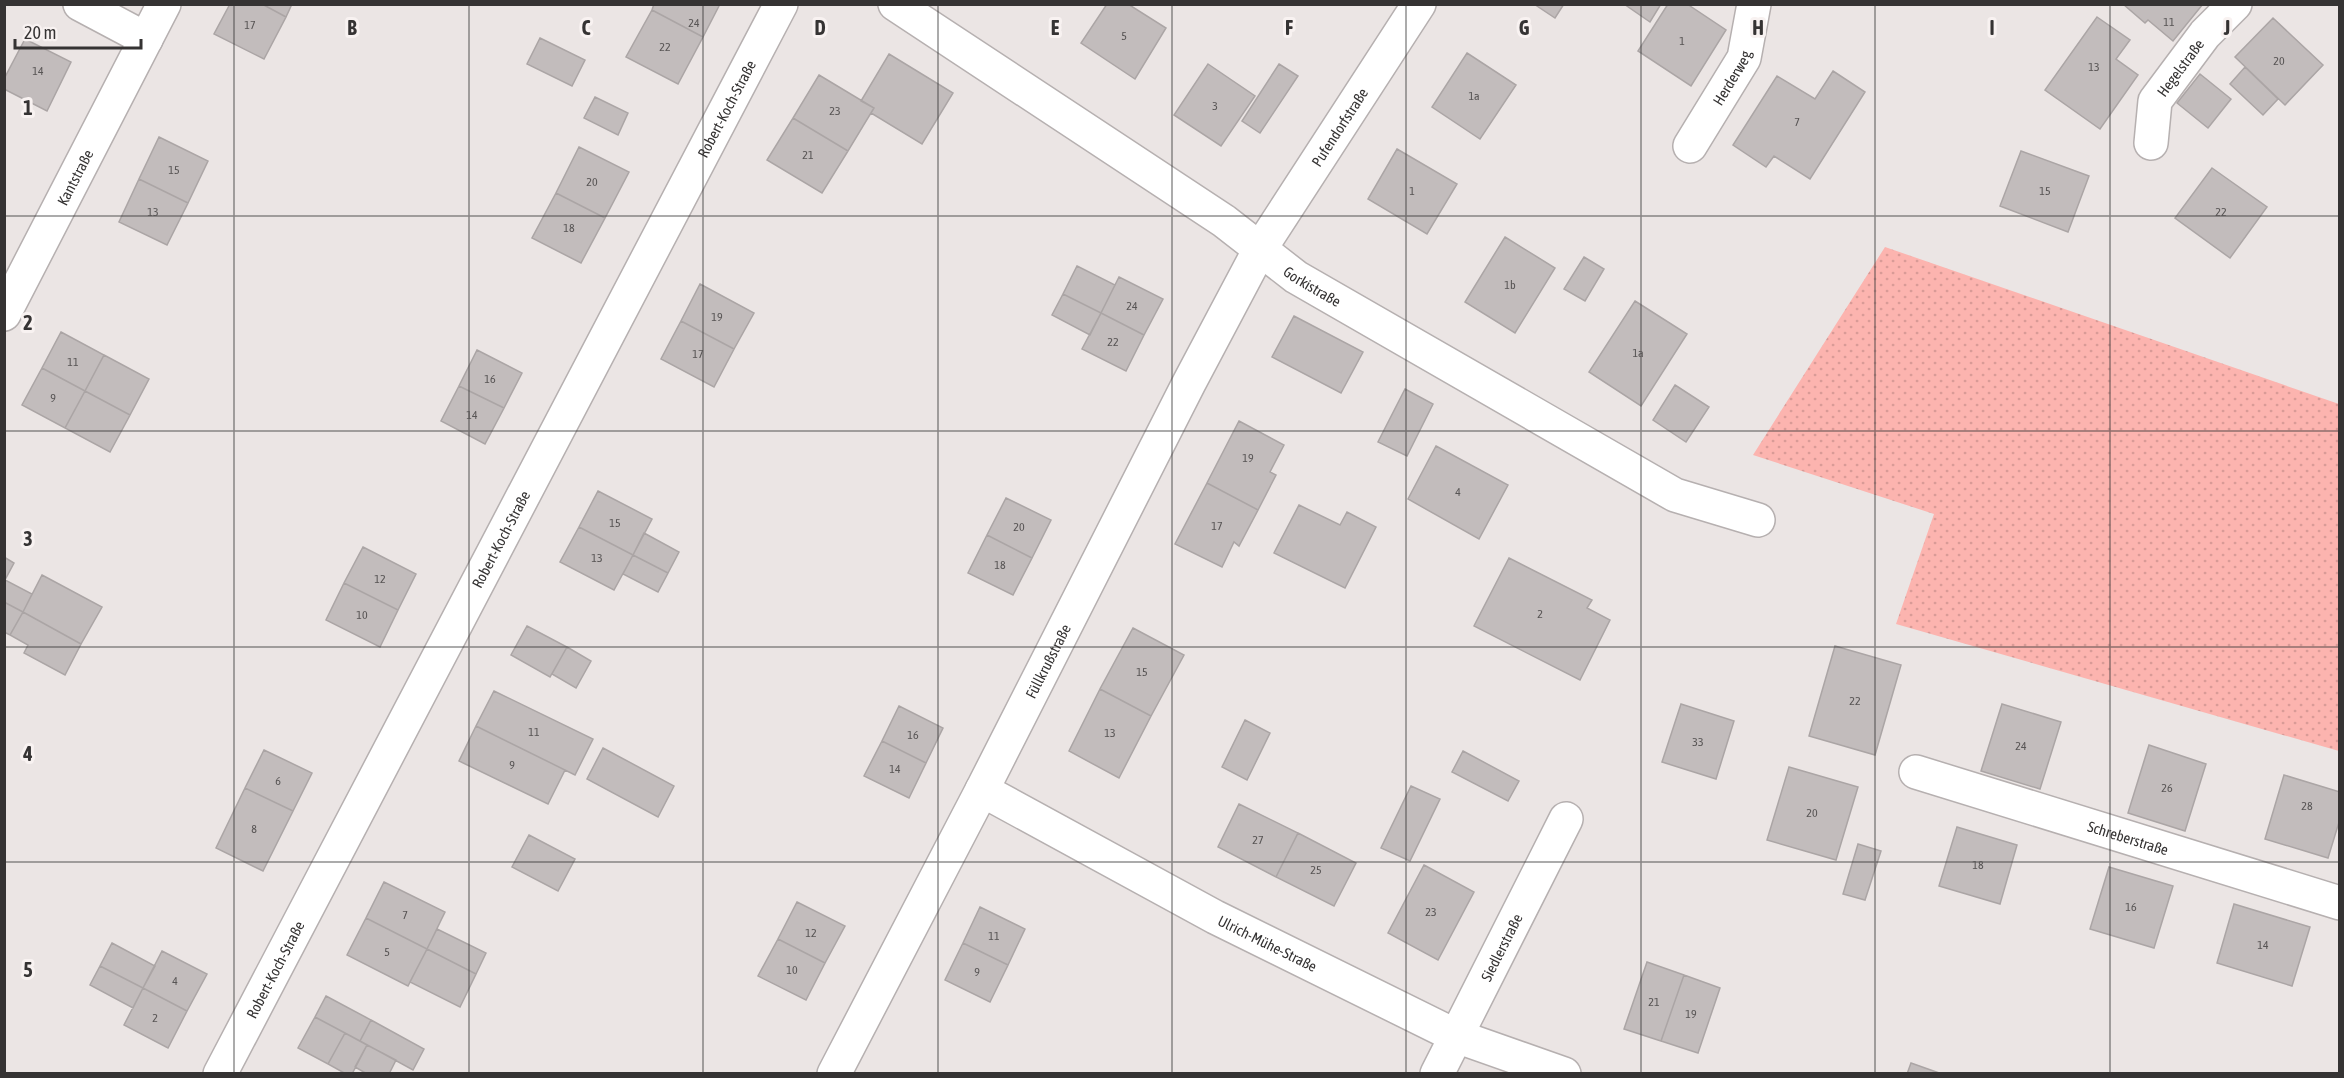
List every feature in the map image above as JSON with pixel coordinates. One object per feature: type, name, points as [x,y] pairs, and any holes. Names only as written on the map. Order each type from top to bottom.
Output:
[{"type":"street","points":[[80,4],[146,39]]},
{"type":"street","name":"Kantstraße","points":[[4,314],[164,4]]},
{"type":"street","name":"Robert-Koch-Straße","points":[[220,1074],[781,4]]},
{"type":"street","name":"Gorkistraße","points":[[895,4],[1224,221],[1296,278],[1675,495],[1758,520]]},
{"type":"street","name":"Pufendorfstraße","points":[[1260,249],[1419,4]]},
{"type":"street","name":"Herderweg","points":[[1690,146],[1744,58],[1754,4]]},
{"type":"street","name":"Hegelstraße","points":[[2151,143],[2155,101],[2205,34],[2235,4]]},
{"type":"street","name":"Füllkrußstraße","points":[[834,1074],[982,790],[1183,393],[1260,249]]},
{"type":"street","name":"Schreberstraße","points":[[1916,772],[2340,903]]},
{"type":"street","name":"Ulrich-Mühe-Straße","points":[[982,790],[1215,917],[1456,1036],[1564,1074]]},
{"type":"street","name":"Siedlerstraße","points":[[1437,1074],[1566,819]]},
{"type":"shaded area","points":[[1885,247],[2339,404],[2339,751],[1896,624],[1934,514],[1753,455]]},
{"type":"building","points":[[230,4],[262,4],[286,17],[264,59],[214,34]]},
{"type":"building","points":[[262,4],[292,4],[286,17]]},
{"type":"building","points":[[654,4],[720,4],[703,37],[652,10]]},
{"type":"building","points":[[1107,4],[1128,4],[1166,28],[1135,79],[1081,43]]},
{"type":"building","points":[[1534,4],[1564,4],[1555,18]]},
{"type":"building","points":[[1624,4],[1661,4],[1650,22]]},
{"type":"building","points":[[1668,4],[1687,4],[1726,30],[1691,86],[1638,51]]},
{"type":"building","points":[[2123,4],[2203,4],[2173,41],[2148,20],[2145,23]]},
{"type":"building","points":[[652,10],[703,37],[678,84],[626,57]]},
{"type":"building","points":[[2097,17],[2130,40],[2116,59],[2138,75],[2100,129],[2045,90]]},
{"type":"building","points":[[2273,18],[2323,65],[2285,105],[2235,57]]},
{"type":"building","points":[[540,38],[585,60],[572,86],[527,64]]},
{"type":"building","points":[[25,39],[71,62],[47,111],[4,89],[4,79]]},
{"type":"building","points":[[1467,53],[1516,85],[1480,139],[1432,107]]},
{"type":"building","points":[[889,54],[953,93],[922,144],[871,113],[874,108],[861,101]]},
{"type":"building","points":[[1208,64],[1255,96],[1221,146],[1174,115]]},
{"type":"building","points":[[1279,64],[1298,76],[1260,133],[1242,121]]},
{"type":"building","points":[[2245,67],[2278,99],[2263,115],[2230,84]]},
{"type":"building","points":[[1833,71],[1865,92],[1810,179],[1774,156],[1766,167],[1733,145],[1777,76],[1815,99]]},
{"type":"building","points":[[2200,74],[2231,99],[2208,128],[2177,103]]},
{"type":"building","points":[[819,75],[874,108],[848,151],[793,118]]},
{"type":"building","points":[[595,97],[628,113],[618,135],[584,118]]},
{"type":"building","points":[[793,118],[848,151],[822,193],[767,160]]},
{"type":"building","points":[[159,137],[208,161],[188,203],[139,179]]},
{"type":"building","points":[[579,147],[629,172],[605,218],[556,193]]},
{"type":"building","points":[[1397,149],[1457,184],[1427,234],[1368,199]]},
{"type":"building","points":[[2021,151],[2089,176],[2068,232],[2000,206]]},
{"type":"building","points":[[2212,168],[2267,207],[2230,258],[2175,218]]},
{"type":"building","points":[[139,179],[188,203],[167,245],[119,222]]},
{"type":"building","points":[[556,193],[605,218],[581,263],[532,238]]},
{"type":"building","points":[[1505,237],[1555,268],[1515,333],[1465,302]]},
{"type":"building","points":[[1584,257],[1604,269],[1585,301],[1564,289]]},
{"type":"building","points":[[1077,266],[1115,285],[1101,313],[1063,294]]},
{"type":"building","points":[[1119,277],[1163,299],[1144,335],[1101,313]]},
{"type":"building","points":[[700,284],[754,313],[734,349],[681,321]]},
{"type":"building","points":[[1063,294],[1101,313],[1090,335],[1052,315]]},
{"type":"building","points":[[1635,301],[1687,334],[1641,406],[1589,372]]},
{"type":"building","points":[[1101,313],[1144,335],[1126,371],[1082,349]]},
{"type":"building","points":[[1294,316],[1363,352],[1341,393],[1272,357]]},
{"type":"building","points":[[681,321],[734,349],[714,387],[661,359]]},
{"type":"building","points":[[61,332],[104,355],[85,391],[42,368]]},
{"type":"building","points":[[477,350],[522,373],[504,408],[459,386]]},
{"type":"building","points":[[104,355],[149,379],[130,415],[85,391]]},
{"type":"building","points":[[42,368],[85,391],[65,428],[22,405]]},
{"type":"building","points":[[1675,385],[1709,407],[1686,442],[1653,420]]},
{"type":"building","points":[[459,386],[504,408],[485,444],[441,421]]},
{"type":"building","points":[[1405,389],[1433,404],[1407,456],[1378,442]]},
{"type":"building","points":[[85,391],[130,415],[110,452],[65,428]]},
{"type":"building","points":[[1239,421],[1284,445],[1270,472],[1276,475],[1258,510],[1207,483]]},
{"type":"building","points":[[1436,446],[1508,485],[1479,539],[1408,499]]},
{"type":"building","points":[[1207,483],[1258,510],[1239,546],[1234,542],[1222,567],[1175,544]]},
{"type":"building","points":[[598,491],[652,519],[633,555],[579,527]]},
{"type":"building","points":[[1006,498],[1051,520],[1032,558],[987,535]]},
{"type":"building","points":[[1299,505],[1340,525],[1347,512],[1376,527],[1345,588],[1274,553]]},
{"type":"building","points":[[579,527],[633,555],[614,590],[560,562]]},
{"type":"building","points":[[644,533],[679,552],[668,573],[633,555]]},
{"type":"building","points":[[987,535],[1032,558],[1013,595],[968,573]]},
{"type":"building","points":[[363,547],[416,574],[398,610],[344,583]]},
{"type":"building","points":[[633,555],[668,573],[658,592],[623,574]]},
{"type":"building","points":[[4,557],[14,563],[5,580],[32,594],[23,612],[4,602]]},
{"type":"building","points":[[1509,558],[1592,600],[1587,608],[1610,620],[1580,680],[1474,626]]},
{"type":"building","points":[[42,575],[102,607],[81,644],[23,612]]},
{"type":"building","points":[[344,583],[398,610],[380,647],[326,620]]},
{"type":"building","points":[[4,602],[23,612],[10,635],[4,632]]},
{"type":"building","points":[[23,612],[81,644],[65,675],[24,653],[28,645],[10,635]]},
{"type":"building","points":[[527,626],[567,647],[550,677],[511,655]]},
{"type":"building","points":[[1133,628],[1184,655],[1151,716],[1100,689]]},
{"type":"building","points":[[1835,646],[1901,665],[1875,755],[1809,736]]},
{"type":"building","points":[[567,647],[591,661],[576,688],[552,674]]},
{"type":"building","points":[[1100,689],[1151,716],[1119,778],[1069,751]]},
{"type":"building","points":[[494,691],[593,739],[575,775],[476,726]]},
{"type":"building","points":[[1681,704],[1734,721],[1716,779],[1662,762]]},
{"type":"building","points":[[2002,704],[2061,722],[2040,789],[1981,771]]},
{"type":"building","points":[[899,706],[943,728],[926,763],[882,741]]},
{"type":"building","points":[[1245,720],[1270,733],[1247,780],[1222,767]]},
{"type":"building","points":[[476,726],[565,770],[548,804],[459,761]]},
{"type":"building","points":[[882,741],[926,763],[909,798],[864,776]]},
{"type":"building","points":[[2149,745],[2206,764],[2185,831],[2128,813]]},
{"type":"building","points":[[603,748],[674,786],[658,817],[587,779]]},
{"type":"building","points":[[264,750],[312,773],[293,811],[245,788]]},
{"type":"building","points":[[1463,751],[1519,781],[1508,801],[1452,772]]},
{"type":"building","points":[[1789,767],[1858,787],[1836,860],[1767,840]]},
{"type":"building","points":[[2284,775],[2340,792],[2340,819],[2328,858],[2265,839]]},
{"type":"building","points":[[1411,786],[1440,799],[1410,861],[1381,848]]},
{"type":"building","points":[[245,788],[293,811],[263,871],[216,848]]},
{"type":"building","points":[[1239,804],[1298,833],[1276,877],[1218,847]]},
{"type":"building","points":[[1957,827],[2017,845],[2000,904],[1939,886]]},
{"type":"building","points":[[1298,833],[1356,863],[1334,906],[1276,877]]},
{"type":"building","points":[[529,835],[575,859],[558,891],[512,867]]},
{"type":"building","points":[[1858,844],[1881,851],[1865,900],[1843,894]]},
{"type":"building","points":[[1424,865],[1474,892],[1438,960],[1388,933]]},
{"type":"building","points":[[2109,867],[2173,886],[2154,948],[2090,929]]},
{"type":"building","points":[[384,882],[445,912],[427,949],[366,918]]},
{"type":"building","points":[[797,902],[845,926],[825,963],[778,939]]},
{"type":"building","points":[[2234,904],[2310,927],[2292,986],[2217,963]]},
{"type":"building","points":[[980,907],[1025,929],[1008,965],[963,943]]},
{"type":"building","points":[[366,918],[427,949],[408,986],[347,955]]},
{"type":"building","points":[[437,929],[486,953],[476,974],[427,949]]},
{"type":"building","points":[[778,939],[825,963],[806,1000],[758,976]]},
{"type":"building","points":[[112,943],[155,966],[143,988],[100,966]]},
{"type":"building","points":[[963,943],[1008,965],[990,1002],[945,980]]},
{"type":"building","points":[[427,949],[476,974],[460,1007],[410,982]]},
{"type":"building","points":[[162,951],[207,974],[187,1011],[143,988]]},
{"type":"building","points":[[1647,962],[1684,975],[1661,1041],[1624,1029]]},
{"type":"building","points":[[100,966],[143,988],[133,1008],[90,985]]},
{"type":"building","points":[[1684,975],[1720,988],[1698,1053],[1661,1041]]},
{"type":"building","points":[[143,988],[187,1011],[168,1048],[124,1025]]},
{"type":"building","points":[[326,996],[371,1020],[360,1041],[315,1017]]},
{"type":"building","points":[[315,1017],[345,1033],[328,1064],[298,1048]]},
{"type":"building","points":[[371,1020],[424,1049],[413,1070],[360,1041]]},
{"type":"building","points":[[345,1033],[367,1045],[352,1074],[346,1074],[328,1064]]},
{"type":"building","points":[[367,1045],[396,1060],[389,1074],[367,1074],[355,1067]]},
{"type":"building","points":[[1911,1063],[1942,1074],[1907,1074]]}]
